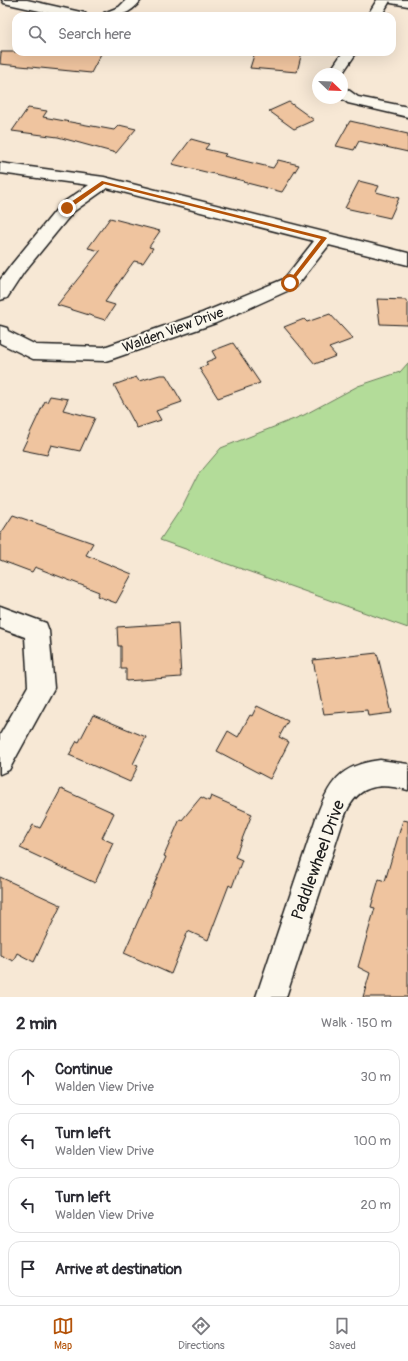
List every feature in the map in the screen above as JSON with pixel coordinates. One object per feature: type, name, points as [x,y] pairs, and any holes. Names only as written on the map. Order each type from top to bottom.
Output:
[{"type":"street","points":[[9,0],[62,12]]},
{"type":"street","points":[[119,12],[124,10],[134,0]]},
{"type":"street","points":[[376,12],[384,0]]},
{"type":"street","points":[[396,0],[408,2]]},
{"type":"street","points":[[339,68],[347,56]]},
{"type":"street","points":[[348,96],[353,100],[408,112]]},
{"type":"street","points":[[0,168],[104,182],[408,259]]},
{"type":"street","points":[[0,294],[18,268],[67,208],[104,182]]},
{"type":"street","name":"Walden View Drive","points":[[0,333],[0,335],[33,352],[105,354],[209,318],[290,283],[325,238]]},
{"type":"street","points":[[0,617],[37,631],[41,688],[0,761]]},
{"type":"street","name":"Paddlewheel Drive","points":[[271,997],[330,818],[340,795],[356,778],[368,774],[381,772],[395,773],[408,777]]},
{"type":"green space","points":[[408,363],[408,628],[160,540],[182,507],[198,475],[221,448],[304,415],[358,386],[400,372]]},
{"type":"building","points":[[1,52],[12,52],[12,56],[100,56],[91,73],[0,64]]},
{"type":"building","points":[[254,56],[301,56],[297,72],[250,68]]},
{"type":"building","points":[[289,102],[314,120],[294,129],[269,111]]},
{"type":"building","points":[[28,108],[47,111],[43,117],[114,130],[119,125],[136,129],[116,153],[58,137],[12,131]]},
{"type":"building","points":[[350,121],[408,134],[408,152],[359,141],[354,150],[336,146]]},
{"type":"building","points":[[191,139],[209,144],[205,149],[226,154],[224,156],[273,168],[278,160],[299,165],[282,192],[243,182],[244,181],[172,164]]},
{"type":"building","points":[[359,181],[379,186],[376,192],[399,198],[390,218],[345,208]]},
{"type":"building","points":[[110,218],[160,231],[149,247],[153,248],[143,263],[134,261],[105,302],[115,305],[105,320],[57,305],[100,251],[88,248]]},
{"type":"building","points":[[377,299],[406,300],[406,302],[408,302],[408,325],[380,324]]},
{"type":"building","points":[[330,314],[353,339],[329,348],[336,356],[315,364],[284,327],[304,319],[307,322]]},
{"type":"building","points":[[233,343],[260,383],[218,398],[199,368],[208,365],[206,362],[216,358],[212,351]]},
{"type":"building","points":[[160,375],[166,375],[182,402],[156,411],[161,420],[137,428],[114,385],[136,377],[139,381]]},
{"type":"building","points":[[50,396],[68,399],[63,410],[95,418],[80,451],[51,445],[47,455],[22,450],[45,401],[47,402]]},
{"type":"building","points":[[13,515],[93,543],[86,555],[132,574],[116,603],[97,596],[99,592],[35,567],[32,572],[0,560],[0,535]]},
{"type":"building","points":[[178,623],[181,677],[126,681],[126,669],[121,669],[121,646],[118,646],[117,627]]},
{"type":"building","points":[[377,653],[392,713],[368,716],[367,710],[324,714],[313,660]]},
{"type":"building","points":[[257,706],[288,721],[279,737],[289,742],[270,779],[217,751],[228,731],[238,737],[250,715],[252,716]]},
{"type":"building","points":[[93,715],[146,737],[133,764],[138,766],[130,782],[69,755],[77,741],[79,742]]},
{"type":"building","points":[[61,789],[114,813],[102,838],[113,843],[95,883],[20,848],[33,825],[40,828]]},
{"type":"building","points":[[211,796],[252,814],[235,857],[242,860],[232,887],[229,885],[208,940],[188,931],[171,974],[124,953],[166,857],[164,856],[180,819],[182,820],[201,797],[209,801]]},
{"type":"building","points":[[403,820],[408,821],[408,997],[363,997],[370,973],[358,967],[375,908],[371,907],[379,879],[385,881]]},
{"type":"building","points":[[0,877],[61,905],[34,962],[17,953],[13,961],[0,955]]},
{"type":"route","points":[[67,208],[104,182],[325,238],[290,283]]}]
